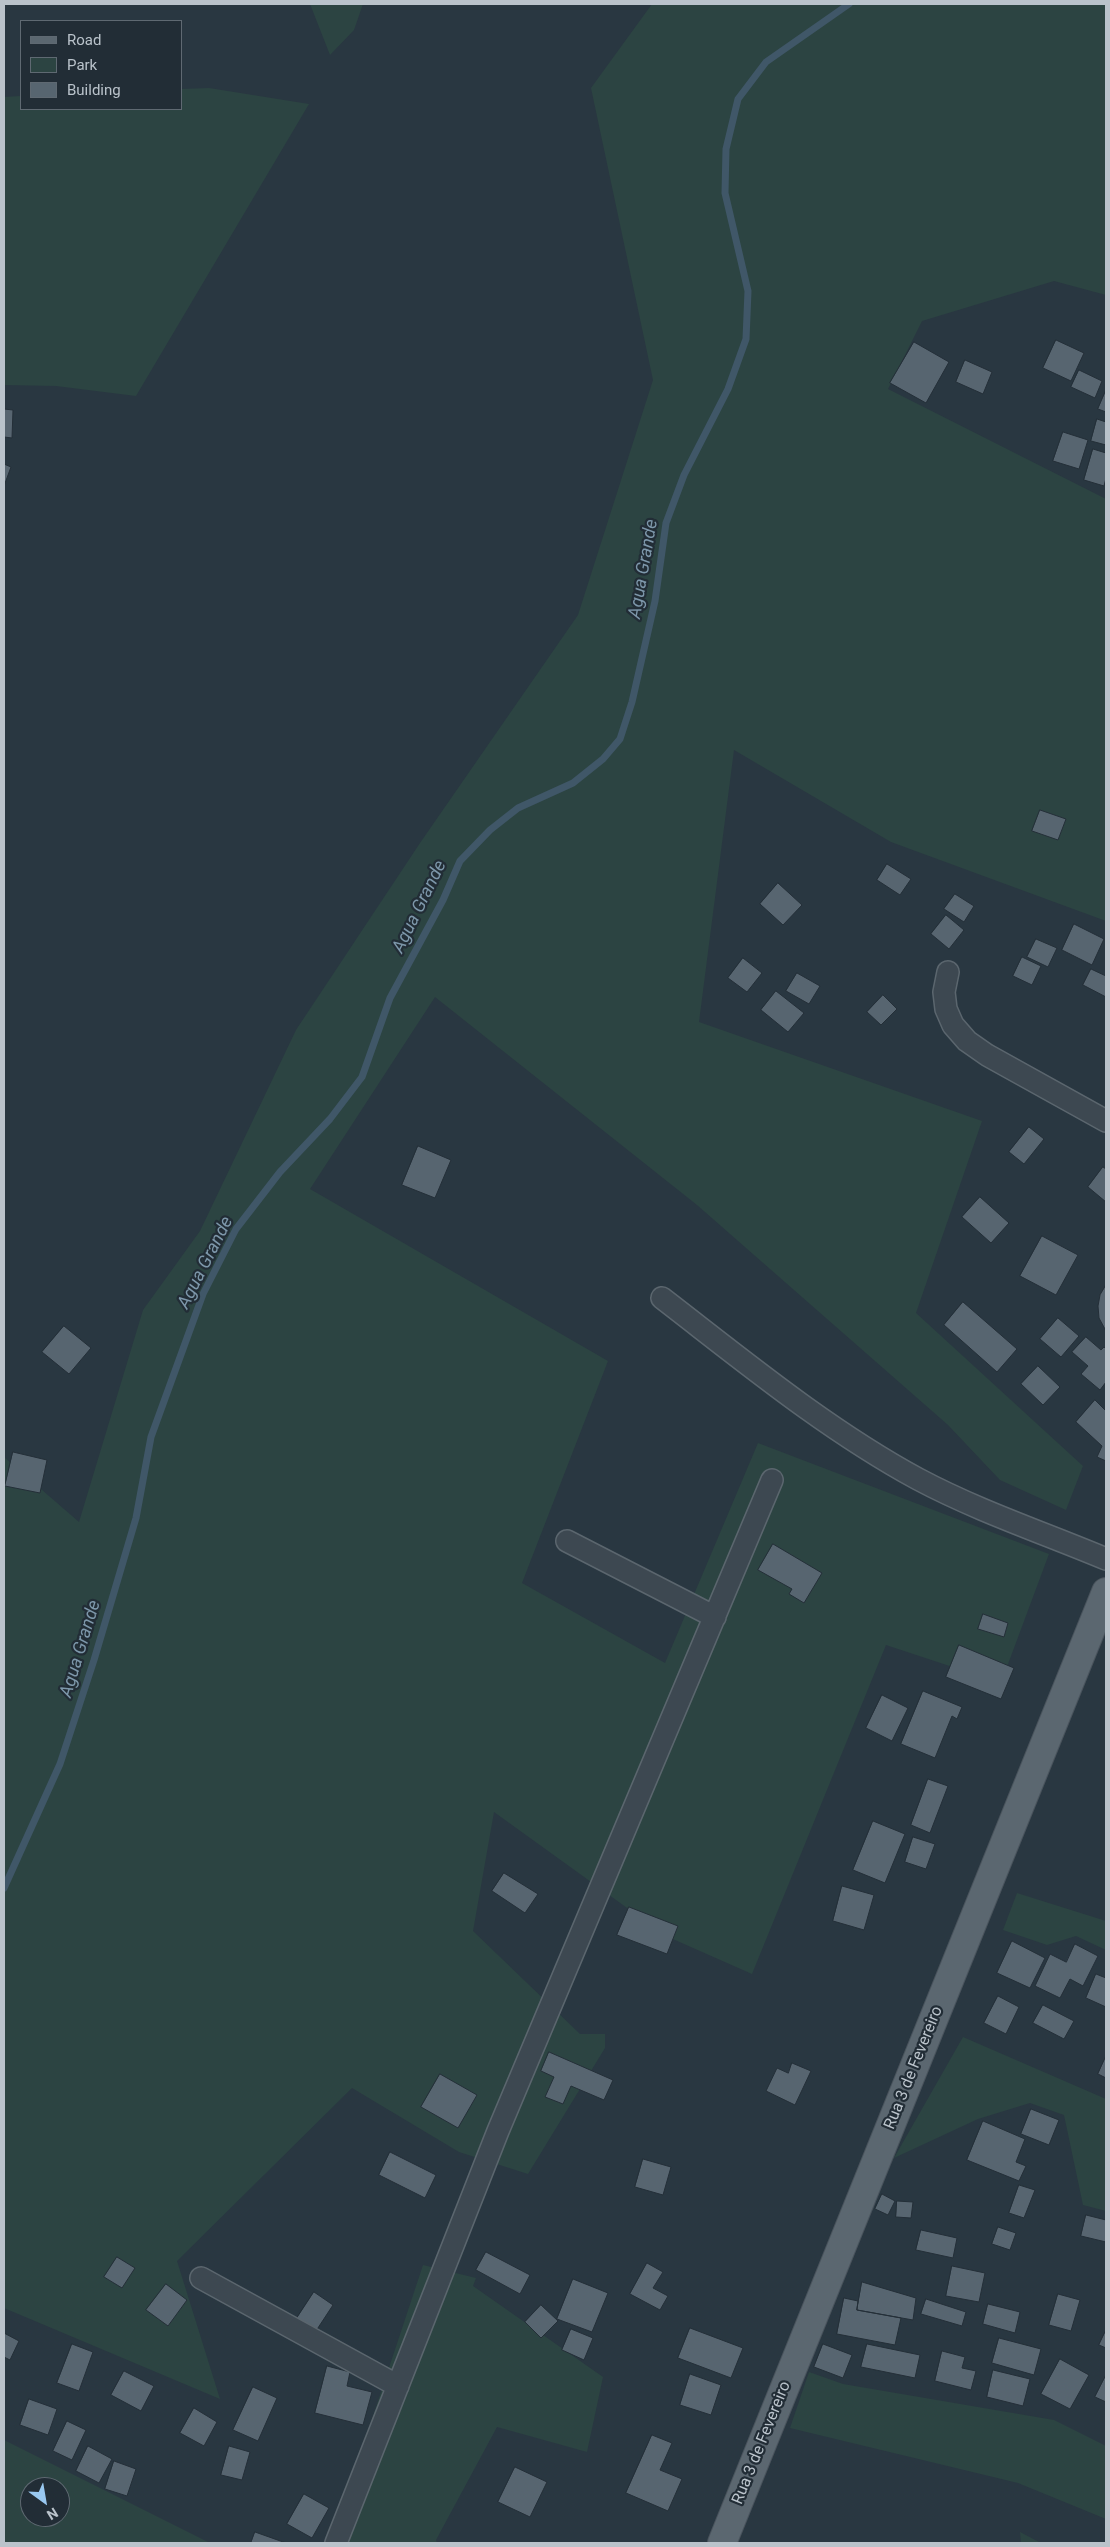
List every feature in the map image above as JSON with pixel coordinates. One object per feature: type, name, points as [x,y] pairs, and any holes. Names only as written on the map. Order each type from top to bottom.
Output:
[{"type":"main road","name":"Rua 3 de Fevereiro","points":[[722,2543],[1106,1592]]},
{"type":"street","points":[[948,972],[944,992],[946,1009],[953,1025],[967,1041],[987,1055],[1106,1121]]},
{"type":"street","points":[[662,1298],[795,1400],[874,1454],[920,1480],[961,1499],[1106,1559]]},
{"type":"street","points":[[336,2543],[498,2132],[772,1480]]},
{"type":"street","points":[[567,1541],[715,1617]]},
{"type":"street","points":[[201,2278],[398,2386]]},
{"type":"green space","points":[[310,4],[363,4],[354,30],[330,55]]},
{"type":"green space","points":[[652,4],[1106,4],[1106,295],[1054,281],[922,321],[888,389],[1106,499],[1106,921],[891,842],[734,750],[699,1022],[982,1121],[916,1313],[1083,1466],[1066,1510],[1000,1480],[948,1425],[697,1205],[435,997],[310,1189],[608,1361],[522,1583],[665,1663],[758,1443],[1049,1554],[1001,1683],[886,1645],[752,1974],[666,1936],[494,1812],[473,1931],[580,2034],[605,2034],[605,2048],[528,2174],[459,2152],[352,2088],[177,2261],[220,2399],[4,2308],[4,1457],[79,1522],[143,1310],[200,1231],[296,1030],[420,843],[578,615],[653,380],[591,88]]},
{"type":"green space","points":[[209,88],[309,104],[136,396],[56,386],[4,385],[4,97],[20,96],[20,110],[182,110],[182,89]]},
{"type":"green space","points":[[1017,1893],[1106,1921],[1106,1950],[1076,1936],[1047,1945],[1003,1930]]},
{"type":"green space","points":[[963,2037],[1106,2099],[1106,2211],[1083,2205],[1064,2115],[1030,2103],[978,2119],[894,2158]]},
{"type":"green space","points":[[423,2265],[476,2278],[473,2286],[603,2377],[587,2452],[497,2427],[436,2540],[437,2543],[331,2543]]},
{"type":"green space","points":[[809,2372],[843,2384],[1054,2420],[1106,2446],[1106,2519],[1018,2483],[790,2428]]},
{"type":"green space","points":[[4,2440],[210,2543],[4,2543]]},
{"type":"green space","points":[[1020,2532],[1041,2543],[1021,2543]]},
{"type":"building","points":[[1056,340],[1084,353],[1071,381],[1043,368]]},
{"type":"building","points":[[914,342],[949,362],[926,403],[890,383]]},
{"type":"building","points":[[965,360],[992,372],[983,394],[956,382]]},
{"type":"building","points":[[1079,370],[1102,381],[1095,398],[1071,387]]},
{"type":"building","points":[[1106,390],[1106,412],[1098,409]]},
{"type":"building","points":[[4,409],[13,410],[12,438],[4,437]]},
{"type":"building","points":[[1097,419],[1106,422],[1106,445],[1091,441]]},
{"type":"building","points":[[1063,432],[1088,440],[1079,469],[1053,461]]},
{"type":"building","points":[[1093,449],[1106,453],[1106,478],[1104,486],[1084,480]]},
{"type":"building","points":[[4,464],[11,467],[4,486]]},
{"type":"building","points":[[1040,810],[1066,819],[1058,840],[1032,831]]},
{"type":"building","points":[[887,864],[911,879],[900,895],[877,880]]},
{"type":"building","points":[[778,883],[802,905],[783,925],[760,904]]},
{"type":"building","points":[[955,894],[974,906],[964,922],[944,909]]},
{"type":"building","points":[[946,915],[964,930],[949,949],[931,934]]},
{"type":"building","points":[[1074,924],[1104,939],[1092,965],[1062,950]]},
{"type":"building","points":[[1036,939],[1057,948],[1048,967],[1027,957]]},
{"type":"building","points":[[1022,957],[1041,966],[1032,985],[1013,976]]},
{"type":"building","points":[[743,958],[762,973],[747,992],[728,978]]},
{"type":"building","points":[[1091,969],[1106,976],[1106,997],[1083,985]]},
{"type":"building","points":[[797,973],[820,986],[809,1004],[786,991]]},
{"type":"building","points":[[776,991],[804,1013],[788,1032],[761,1010]]},
{"type":"building","points":[[883,995],[897,1009],[881,1025],[867,1012]]},
{"type":"building","points":[[1029,1127],[1044,1139],[1024,1164],[1009,1152]]},
{"type":"building","points":[[418,1146],[451,1160],[435,1198],[402,1185]]},
{"type":"building","points":[[1103,1167],[1106,1169],[1106,1202],[1088,1187]]},
{"type":"building","points":[[980,1197],[1009,1223],[991,1243],[962,1217]]},
{"type":"building","points":[[1042,1236],[1078,1255],[1056,1295],[1020,1276]]},
{"type":"building","points":[[1106,1285],[1106,1331],[1099,1318],[1098,1306],[1100,1295]]},
{"type":"building","points":[[963,1302],[1017,1349],[997,1372],[944,1325]]},
{"type":"building","points":[[1058,1318],[1079,1336],[1061,1357],[1040,1339]]},
{"type":"building","points":[[64,1326],[91,1348],[69,1374],[42,1352]]},
{"type":"building","points":[[1086,1337],[1101,1350],[1104,1347],[1106,1349],[1106,1382],[1100,1390],[1081,1374],[1088,1366],[1072,1352]]},
{"type":"building","points":[[1038,1366],[1060,1387],[1043,1405],[1021,1384]]},
{"type":"building","points":[[1095,1400],[1106,1411],[1106,1461],[1097,1457],[1102,1446],[1076,1422]]},
{"type":"building","points":[[13,1452],[47,1460],[40,1493],[5,1486]]},
{"type":"building","points":[[773,1544],[822,1573],[804,1603],[789,1594],[792,1589],[758,1570]]},
{"type":"building","points":[[983,1614],[1008,1623],[1004,1637],[978,1629]]},
{"type":"building","points":[[959,1645],[1014,1668],[1001,1699],[946,1677]]},
{"type":"building","points":[[923,1691],[962,1707],[957,1719],[952,1716],[935,1758],[901,1744]]},
{"type":"building","points":[[882,1695],[908,1708],[892,1741],[866,1728]]},
{"type":"building","points":[[928,1779],[948,1786],[930,1833],[911,1825]]},
{"type":"building","points":[[873,1821],[905,1834],[885,1883],[853,1870]]},
{"type":"building","points":[[913,1837],[935,1844],[926,1869],[905,1862]]},
{"type":"building","points":[[504,1873],[538,1894],[525,1913],[492,1891]]},
{"type":"building","points":[[842,1886],[874,1895],[864,1930],[833,1921]]},
{"type":"building","points":[[629,1907],[678,1926],[667,1954],[617,1935]]},
{"type":"building","points":[[1012,1941],[1045,1958],[1030,1988],[997,1973]]},
{"type":"building","points":[[1075,1944],[1098,1956],[1083,1986],[1070,1979],[1060,1998],[1035,1986],[1050,1954],[1066,1962]]},
{"type":"building","points":[[1096,1974],[1106,1978],[1106,2007],[1086,1998]]},
{"type":"building","points":[[998,1996],[1019,2007],[1006,2034],[984,2023]]},
{"type":"building","points":[[1043,2005],[1074,2021],[1064,2039],[1033,2023]]},
{"type":"building","points":[[549,2052],[613,2080],[604,2100],[571,2086],[563,2104],[545,2097],[554,2077],[541,2071]]},
{"type":"building","points":[[1106,2056],[1106,2078],[1098,2074]]},
{"type":"building","points":[[792,2063],[811,2071],[795,2105],[766,2091],[777,2068],[788,2073]]},
{"type":"building","points":[[440,2074],[477,2095],[458,2128],[421,2107]]},
{"type":"building","points":[[1031,2109],[1059,2120],[1049,2145],[1021,2134]]},
{"type":"building","points":[[983,2121],[1025,2139],[1016,2162],[1026,2166],[1019,2181],[967,2160]]},
{"type":"building","points":[[390,2152],[436,2175],[425,2198],[379,2175]]},
{"type":"building","points":[[643,2159],[671,2167],[663,2195],[635,2187]]},
{"type":"building","points":[[1019,2185],[1035,2190],[1024,2218],[1009,2213]]},
{"type":"building","points":[[882,2194],[895,2201],[888,2215],[875,2209]]},
{"type":"building","points":[[897,2201],[913,2202],[911,2218],[896,2217]]},
{"type":"building","points":[[1086,2215],[1106,2220],[1106,2242],[1081,2236]]},
{"type":"building","points":[[998,2227],[1016,2233],[1010,2250],[992,2244]]},
{"type":"building","points":[[921,2230],[957,2238],[953,2258],[916,2250]]},
{"type":"building","points":[[486,2252],[530,2275],[520,2294],[476,2270]]},
{"type":"building","points":[[117,2257],[135,2268],[122,2288],[104,2277]]},
{"type":"building","points":[[647,2263],[663,2272],[653,2288],[668,2296],[660,2310],[630,2294]]},
{"type":"building","points":[[952,2266],[985,2273],[979,2302],[946,2296]]},
{"type":"building","points":[[573,2279],[608,2293],[592,2332],[557,2319]]},
{"type":"building","points":[[862,2282],[916,2298],[913,2320],[857,2310]]},
{"type":"building","points":[[166,2284],[187,2300],[168,2326],[146,2310]]},
{"type":"building","points":[[314,2292],[333,2305],[314,2334],[295,2321]]},
{"type":"building","points":[[1058,2294],[1080,2300],[1071,2331],[1049,2325]]},
{"type":"building","points":[[844,2298],[858,2301],[857,2310],[901,2318],[895,2345],[837,2334]]},
{"type":"building","points":[[926,2299],[966,2312],[962,2326],[921,2314]]},
{"type":"building","points":[[988,2304],[1020,2312],[1015,2333],[983,2324]]},
{"type":"building","points":[[541,2305],[558,2321],[541,2338],[525,2322]]},
{"type":"building","points":[[690,2328],[743,2348],[731,2378],[678,2358]]},
{"type":"building","points":[[571,2329],[593,2338],[584,2360],[562,2350]]},
{"type":"building","points":[[1106,2330],[1106,2348],[1099,2345]]},
{"type":"building","points":[[4,2333],[19,2341],[10,2360],[4,2357]]},
{"type":"building","points":[[999,2338],[1041,2349],[1034,2375],[992,2363]]},
{"type":"building","points":[[72,2344],[93,2352],[79,2391],[57,2383]]},
{"type":"building","points":[[823,2344],[852,2355],[843,2378],[814,2367]]},
{"type":"building","points":[[867,2344],[920,2355],[915,2378],[861,2367]]},
{"type":"building","points":[[942,2351],[965,2357],[962,2368],[976,2371],[971,2390],[935,2381]]},
{"type":"building","points":[[1060,2359],[1089,2375],[1070,2409],[1041,2394]]},
{"type":"building","points":[[327,2366],[350,2372],[347,2386],[372,2392],[363,2425],[315,2413]]},
{"type":"building","points":[[993,2370],[1030,2379],[1023,2406],[987,2397]]},
{"type":"building","points":[[124,2371],[154,2386],[141,2411],[111,2395]]},
{"type":"building","points":[[690,2374],[721,2385],[711,2415],[680,2405]]},
{"type":"building","points":[[1106,2375],[1106,2402],[1095,2397]]},
{"type":"building","points":[[253,2387],[277,2398],[258,2441],[233,2430]]},
{"type":"building","points":[[29,2399],[57,2409],[48,2435],[20,2425]]},
{"type":"building","points":[[194,2408],[217,2422],[204,2446],[180,2433]]},
{"type":"building","points":[[67,2421],[86,2430],[72,2460],[53,2451]]},
{"type":"building","points":[[652,2435],[672,2443],[660,2470],[682,2479],[668,2511],[626,2493]]},
{"type":"building","points":[[88,2446],[112,2459],[99,2483],[76,2471]]},
{"type":"building","points":[[229,2446],[250,2452],[242,2480],[221,2475]]},
{"type":"building","points":[[114,2461],[136,2469],[127,2496],[105,2489]]},
{"type":"building","points":[[515,2467],[547,2482],[530,2517],[498,2502]]},
{"type":"building","points":[[304,2494],[329,2508],[312,2538],[287,2524]]},
{"type":"building","points":[[255,2532],[286,2543],[251,2543]]},
{"type":"waterway","name":"Agua Grande","points":[[4,1888],[60,1764],[94,1660],[136,1518],[151,1437],[203,1294],[236,1229],[280,1172],[330,1119],[362,1077],[390,998],[443,900],[460,861],[490,830],[518,808],[573,783],[603,759],[620,739],[632,702],[655,601],[666,523],[684,475],[728,389],[746,339],[748,291],[725,193],[726,149],[738,99],[766,62],[849,4]]}]
